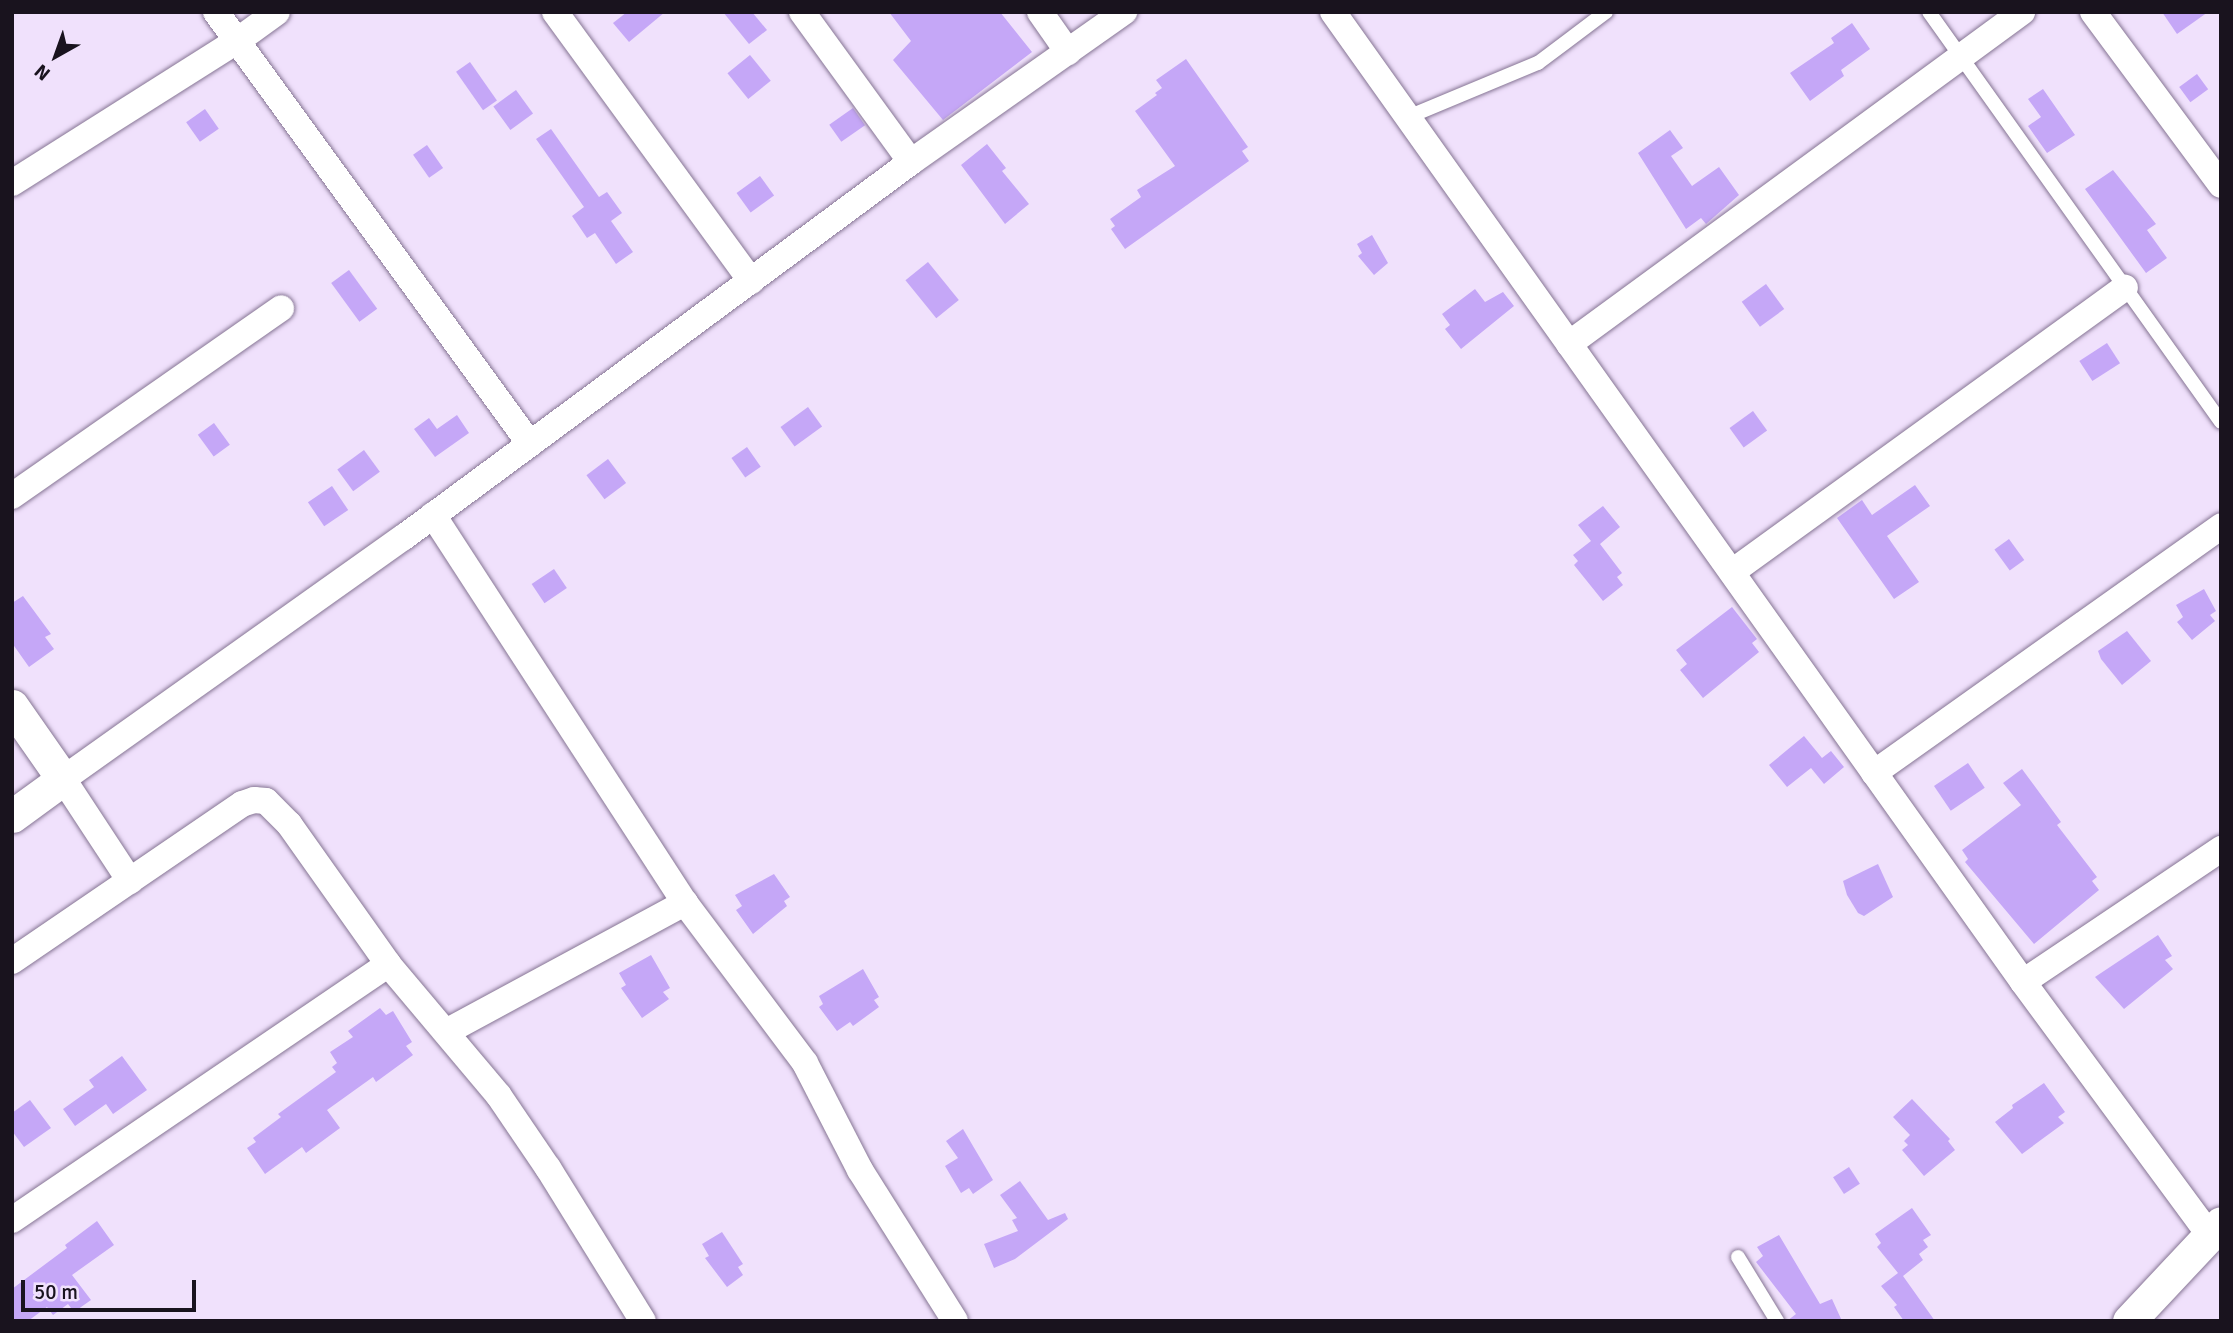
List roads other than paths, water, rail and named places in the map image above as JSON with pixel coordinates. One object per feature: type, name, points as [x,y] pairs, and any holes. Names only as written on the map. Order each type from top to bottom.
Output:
[{"type":"street","points":[[216,12],[530,443]]},
{"type":"street","points":[[12,183],[237,41],[277,12]]},
{"type":"street","points":[[555,12],[751,281]]},
{"type":"street","points":[[802,12],[911,162]]},
{"type":"street","points":[[1040,12],[1068,52]]},
{"type":"street","points":[[12,816],[433,515],[911,162],[1124,12]]},
{"type":"street","points":[[1333,12],[2023,982],[2216,1230],[2129,1321]]},
{"type":"street","points":[[1569,344],[2022,12]]},
{"type":"street","points":[[2093,12],[2221,185]]},
{"type":"street","points":[[1732,572],[2125,287]]},
{"type":"street","points":[[12,496],[281,308]]},
{"type":"street","points":[[433,515],[685,903],[805,1063],[860,1170],[956,1321]]},
{"type":"street","points":[[1874,772],[2221,526]]},
{"type":"street","points":[[12,706],[130,881]]},
{"type":"street","points":[[12,961],[242,804],[254,800],[266,801],[289,824],[388,964],[499,1096],[548,1168],[643,1321]]},
{"type":"street","points":[[2023,982],[2221,849]]},
{"type":"street","points":[[446,1032],[685,903]]},
{"type":"street","points":[[12,1220],[388,964]]},
{"type":"lane","points":[[1408,117],[1538,63],[1606,12]]},
{"type":"lane","points":[[1929,12],[2221,422]]},
{"type":"lane","points":[[1738,1257],[1777,1321]]}]
